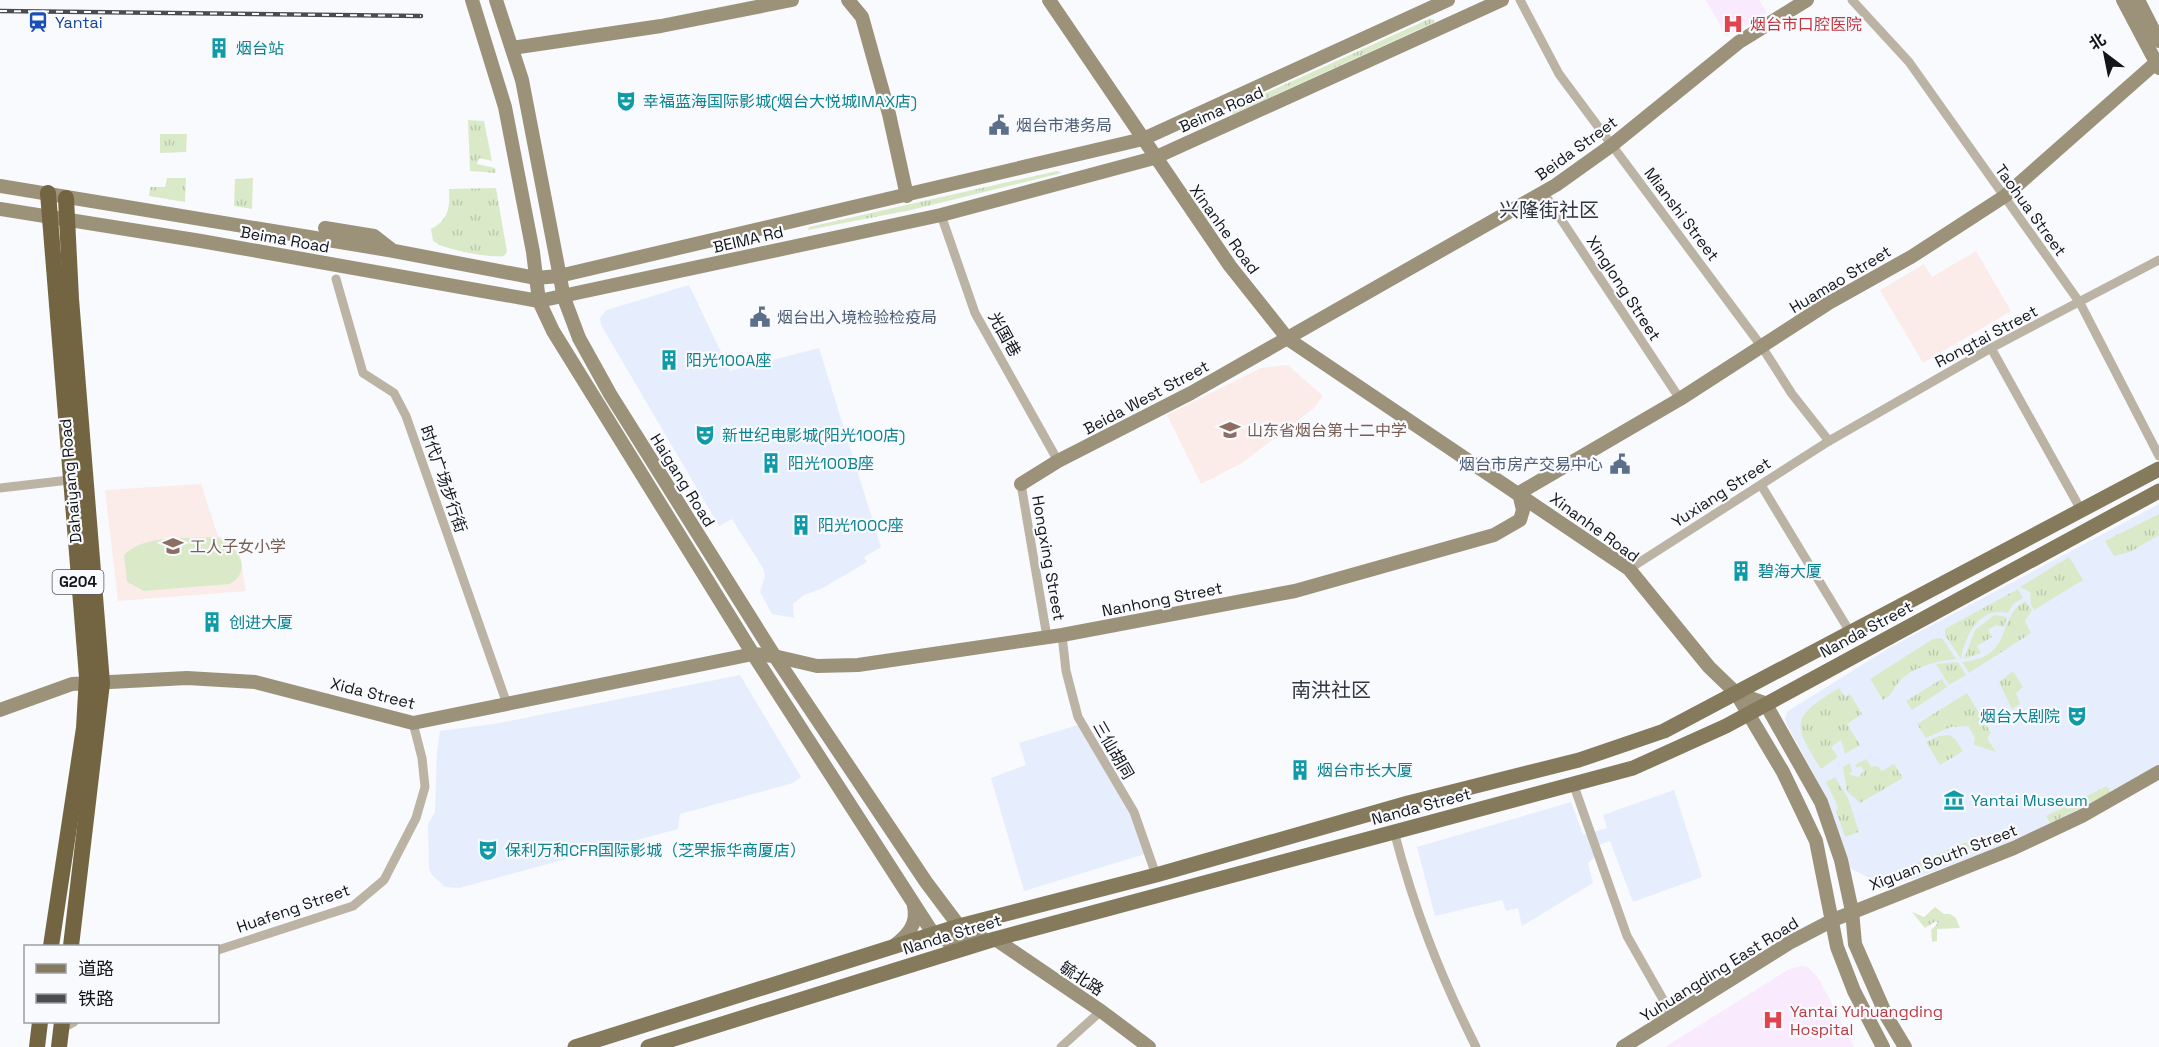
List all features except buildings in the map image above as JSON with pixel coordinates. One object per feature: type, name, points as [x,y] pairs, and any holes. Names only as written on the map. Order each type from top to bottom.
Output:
[{"type":"highway","name":"Dahaiyang Road","points":[[48,193],[69,480],[94,683],[84,728],[51,945]]},
{"type":"highway","name":"Dahaiyang Road","points":[[66,198],[70,299],[94,683],[71,945]]},
{"type":"highway","points":[[37,1047],[40,1023]]},
{"type":"highway","points":[[59,1047],[66,1024]]},
{"type":"main road","name":"Haigang Road","points":[[472,0],[505,107],[539,301],[553,331],[753,654],[934,935]]},
{"type":"main road","name":"Haigang Road","points":[[496,0],[527,104],[559,276],[564,298],[579,338],[610,394],[774,656],[886,824],[959,926]]},
{"type":"main road","points":[[512,48],[661,26],[792,0]]},
{"type":"main road","points":[[848,0],[862,17],[907,196]]},
{"type":"main road","name":"Xinanhe Road","points":[[1049,0],[1108,84],[1154,158],[1230,266],[1288,339],[1629,569],[1708,667],[1736,693],[1765,703]]},
{"type":"main road","name":"Beima Road","points":[[907,196],[1143,139],[1448,0]]},
{"type":"main road","name":"Beima Road","points":[[941,215],[1154,158],[1502,0]]},
{"type":"main road","name":"Beida Street","points":[[1288,339],[1543,192],[1612,145],[1740,42],[1807,0]]},
{"type":"main road","points":[[2123,0],[2158,64]]},
{"type":"main road","points":[[2138,0],[2159,41]]},
{"type":"main road","name":"Huamao Street","points":[[1519,493],[1680,399],[2005,196],[2158,64]]},
{"type":"main road","name":"Beima Road","points":[[0,186],[394,251],[536,278],[559,276]]},
{"type":"main road","name":"BEIMA Rd","points":[[559,276],[907,196]]},
{"type":"main road","name":"Beima Road","points":[[0,208],[539,301],[564,298]]},
{"type":"main road","name":"BEIMA Rd","points":[[564,298],[941,215]]},
{"type":"main road","points":[[325,228],[374,236],[394,251]]},
{"type":"main road","name":"Beida West Street","points":[[1021,484],[1058,461],[1181,398],[1288,339]]},
{"type":"main road","name":"Nanda Street","points":[[575,1047],[959,926],[1156,875],[1408,803],[1579,760],[1664,731],[2159,469]]},
{"type":"main road","name":"Nanda Street","points":[[648,1047],[672,1043],[995,939],[1394,831],[1574,786],[1633,768],[1669,754],[1750,712],[2159,491]]},
{"type":"main road","name":"Nanhong Street","points":[[774,656],[817,666],[858,665],[1062,635],[1295,591],[1494,535],[1520,520],[1523,510],[1519,493]]},
{"type":"main road","name":"Xida Street","points":[[0,710],[55,688],[94,683],[187,678],[255,682],[412,723],[753,654],[774,656]]},
{"type":"main road","points":[[1736,693],[1750,712],[1784,772],[1816,842],[1837,946],[1845,970],[1883,1047]]},
{"type":"main road","points":[[1765,703],[1821,802],[1841,860],[1852,911],[1855,944],[1883,1008],[1905,1047]]},
{"type":"main road","name":"Xiguan South Street","points":[[1833,920],[2014,848],[2082,816],[2159,772]]},
{"type":"main road","points":[[888,949],[907,935],[914,924],[912,901]]},
{"type":"main road","name":"Yuhuangding East Road","points":[[1623,1047],[1789,944],[1833,920]]},
{"type":"main road","name":"毓北路","points":[[959,926],[978,938],[995,939],[1101,1011],[1149,1047]]},
{"type":"main road","points":[[934,935],[964,944],[995,939]]},
{"type":"street","name":"Mianshi Street","points":[[1520,0],[1558,74],[1762,346],[1792,394],[1829,441]]},
{"type":"street","name":"Taohua Street","points":[[1852,0],[1909,62],[1988,177],[2005,196],[2080,303],[2159,456]]},
{"type":"street","name":"Xinglong Street","points":[[1543,192],[1680,399]]},
{"type":"street","name":"光国巷","points":[[941,215],[975,313],[1058,461]]},
{"type":"street","name":"Rongtai Street","points":[[1829,441],[1991,348],[2159,260]]},
{"type":"street","name":"时代广场步行街","points":[[336,279],[363,373],[394,393],[406,416],[507,704]]},
{"type":"street","points":[[1991,348],[2080,510]]},
{"type":"street","name":"Yuxiang Street","points":[[1629,569],[1829,441]]},
{"type":"street","points":[[0,488],[69,480]]},
{"type":"street","name":"Hongxing Street","points":[[1021,484],[1047,637]]},
{"type":"street","points":[[1761,484],[1850,632]]},
{"type":"street","name":"三仙胡同","points":[[1062,635],[1066,671],[1078,717],[1134,812],[1156,875]]},
{"type":"street","name":"Huafeng Street","points":[[219,950],[353,906],[384,880],[416,818],[425,787],[422,758],[412,723]]},
{"type":"street","points":[[1574,786],[1627,936],[1666,1010],[1666,1014],[1613,1047]]},
{"type":"street","points":[[1394,831],[1422,930],[1445,987],[1476,1047]]},
{"type":"street","points":[[1061,1047],[1101,1011]]},
{"type":"shaded area","name":"烟台市口腔医院","points":[[1706,0],[1759,0],[1767,13],[1726,36]]},
{"type":"shaded area","points":[[1976,251],[2011,311],[1923,363],[1880,290],[1924,264],[1932,277]]},
{"type":"shaded area","points":[[689,285],[730,371],[819,348],[881,547],[864,557],[867,562],[821,589],[804,595],[793,604],[794,618],[772,614],[760,592],[765,576],[763,568],[732,519],[719,526],[601,325],[600,318],[607,310]]},
{"type":"shaded area","name":"山东省烟台第十二中学","points":[[1288,365],[1323,396],[1313,409],[1242,463],[1201,484],[1167,415],[1261,368]]},
{"type":"shaded area","name":"工人子女小学","points":[[201,484],[218,536],[232,541],[239,550],[246,591],[118,601],[105,490]]},
{"type":"shaded area","points":[[2159,504],[2159,767],[2137,782],[2015,841],[1916,878],[1885,886],[1850,868],[1827,798],[1787,725],[1785,718],[1788,711],[1889,648]]},
{"type":"shaded area","points":[[740,675],[801,777],[793,783],[680,814],[678,829],[459,888],[445,887],[432,875],[429,869],[428,824],[435,812],[440,731],[494,724]]},
{"type":"shaded area","points":[[1078,725],[1131,815],[1145,854],[1024,891],[991,778],[1026,765],[1019,743]]},
{"type":"shaded area","points":[[1674,790],[1702,877],[1633,902],[1610,841],[1592,847],[1595,857],[1588,863],[1593,883],[1522,926],[1518,908],[1506,911],[1502,900],[1435,916],[1417,847],[1571,802],[1583,835],[1607,828],[1603,815]]},
{"type":"shaded area","name":"Yantai Yuhuangding Hospital","points":[[1808,967],[1819,979],[1854,1047],[1665,1047],[1789,969]]},
{"type":"green space","points":[[1429,19],[1435,20],[1433,23],[1233,114],[1231,112],[1233,108]]},
{"type":"green space","points":[[468,120],[484,121],[492,161],[479,158],[477,164],[495,168],[496,173],[470,171]]},
{"type":"green space","points":[[160,134],[187,134],[186,152],[160,153]]},
{"type":"green space","points":[[1057,171],[1062,173],[911,210],[808,230],[809,227]]},
{"type":"green space","points":[[167,178],[186,178],[185,202],[149,196],[150,187],[165,187]]},
{"type":"green space","points":[[253,178],[252,209],[234,206],[235,179]]},
{"type":"green space","points":[[496,188],[507,252],[504,256],[467,253],[433,241],[431,229],[445,217],[449,202],[449,189]]},
{"type":"green space","points":[[2159,514],[2159,535],[2130,552],[2114,556],[2105,541]]},
{"type":"green space","points":[[216,537],[236,551],[242,564],[237,578],[230,584],[144,591],[127,582],[124,555],[133,548],[167,539]]},
{"type":"green space","points":[[2069,557],[2083,580],[2034,610],[2031,605],[2030,592],[2020,587]]},
{"type":"green space","points":[[2018,589],[2023,598],[2013,604],[2008,613],[1989,614],[1975,625],[1966,641],[1961,659],[1945,635],[1945,629]]},
{"type":"green space","points":[[2025,601],[2032,610],[2025,621],[2031,633],[1969,673],[1962,662],[1979,659],[1990,653],[2002,636],[2010,617]]},
{"type":"green space","points":[[1994,615],[2007,617],[2004,627],[1996,625],[1988,630],[1992,637],[1977,646],[1981,653],[1964,659],[1975,630]]},
{"type":"green space","points":[[1942,638],[1956,659],[1933,663],[1917,669],[1903,677],[1891,694],[1883,700],[1870,679],[1933,639]]},
{"type":"green space","points":[[1958,662],[1966,675],[1949,685],[1936,664]]},
{"type":"green space","points":[[2013,671],[2023,687],[2016,693],[2020,704],[2012,709],[1999,682]]},
{"type":"green space","points":[[1942,679],[1947,687],[1912,710],[1906,701]]},
{"type":"green space","points":[[1839,688],[1845,697],[1850,694],[1862,714],[1847,724],[1860,745],[1845,754],[1841,740],[1831,747],[1838,757],[1821,769],[1805,741],[1801,722],[1812,706]]},
{"type":"green space","points":[[1967,693],[1991,733],[1987,738],[1996,752],[1974,745],[1975,738],[1968,726],[1951,727],[1926,738],[1917,724]]},
{"type":"green space","points":[[1949,735],[1955,739],[1963,751],[1940,765],[1926,742],[1939,736]]},
{"type":"green space","points":[[1866,759],[1871,767],[1877,766],[1882,771],[1894,764],[1903,778],[1860,803],[1847,791],[1843,767],[1850,763],[1852,772],[1848,774],[1858,777],[1864,771],[1861,766],[1857,768],[1855,765]]},
{"type":"green space","points":[[1835,777],[1848,798],[1859,832],[1845,837],[1836,811],[1838,807],[1826,782]]},
{"type":"green space","points":[[2107,786],[2111,793],[2050,823],[2046,816]]},
{"type":"green space","points":[[1967,842],[1970,849],[1917,871],[1914,864]]},
{"type":"green space","points":[[1935,907],[1944,914],[1950,914],[1956,918],[1960,928],[1937,929],[1937,941],[1932,942],[1931,930],[1938,923],[1936,921],[1925,928],[1912,912],[1924,917]]},
{"type":"railway","points":[[0,11],[421,16]]},
{"type":"place","name":"Yantai","points":[[38,22]]},
{"type":"place","name":"烟台市口腔医院","points":[[1733,24]]},
{"type":"place","name":"烟台站","points":[[219,48]]},
{"type":"place","name":"幸福蓝海国际影城(烟台大悦城IMAX店)","points":[[626,101]]},
{"type":"place","name":"烟台市港务局","points":[[999,125]]},
{"type":"place","name":"烟台出入境检验检疫局","points":[[760,317]]},
{"type":"place","name":"阳光100A座","points":[[669,360]]},
{"type":"place","name":"山东省烟台第十二中学","points":[[1230,430]]},
{"type":"place","name":"新世纪电影城(阳光100店)","points":[[705,435]]},
{"type":"place","name":"阳光100B座","points":[[771,463]]},
{"type":"place","name":"烟台市房产交易中心","points":[[1620,464]]},
{"type":"place","name":"阳光100C座","points":[[801,525]]},
{"type":"place","name":"工人子女小学","points":[[173,546]]},
{"type":"place","name":"碧海大厦","points":[[1741,571]]},
{"type":"place","name":"创进大厦","points":[[212,622]]},
{"type":"place","name":"烟台大剧院","points":[[2077,716]]},
{"type":"place","name":"烟台市长大厦","points":[[1300,770]]},
{"type":"place","name":"Yantai Museum","points":[[1954,800]]},
{"type":"place","name":"保利万和CFR国际影城（芝罘振华商厦店）","points":[[488,850]]},
{"type":"place","name":"Yantai Yuhuangding Hospital","points":[[1773,1020]]},
{"type":"district","name":"兴隆街社区","points":[[1549,210]]},
{"type":"district","name":"南洪社区","points":[[1331,690]]}]
